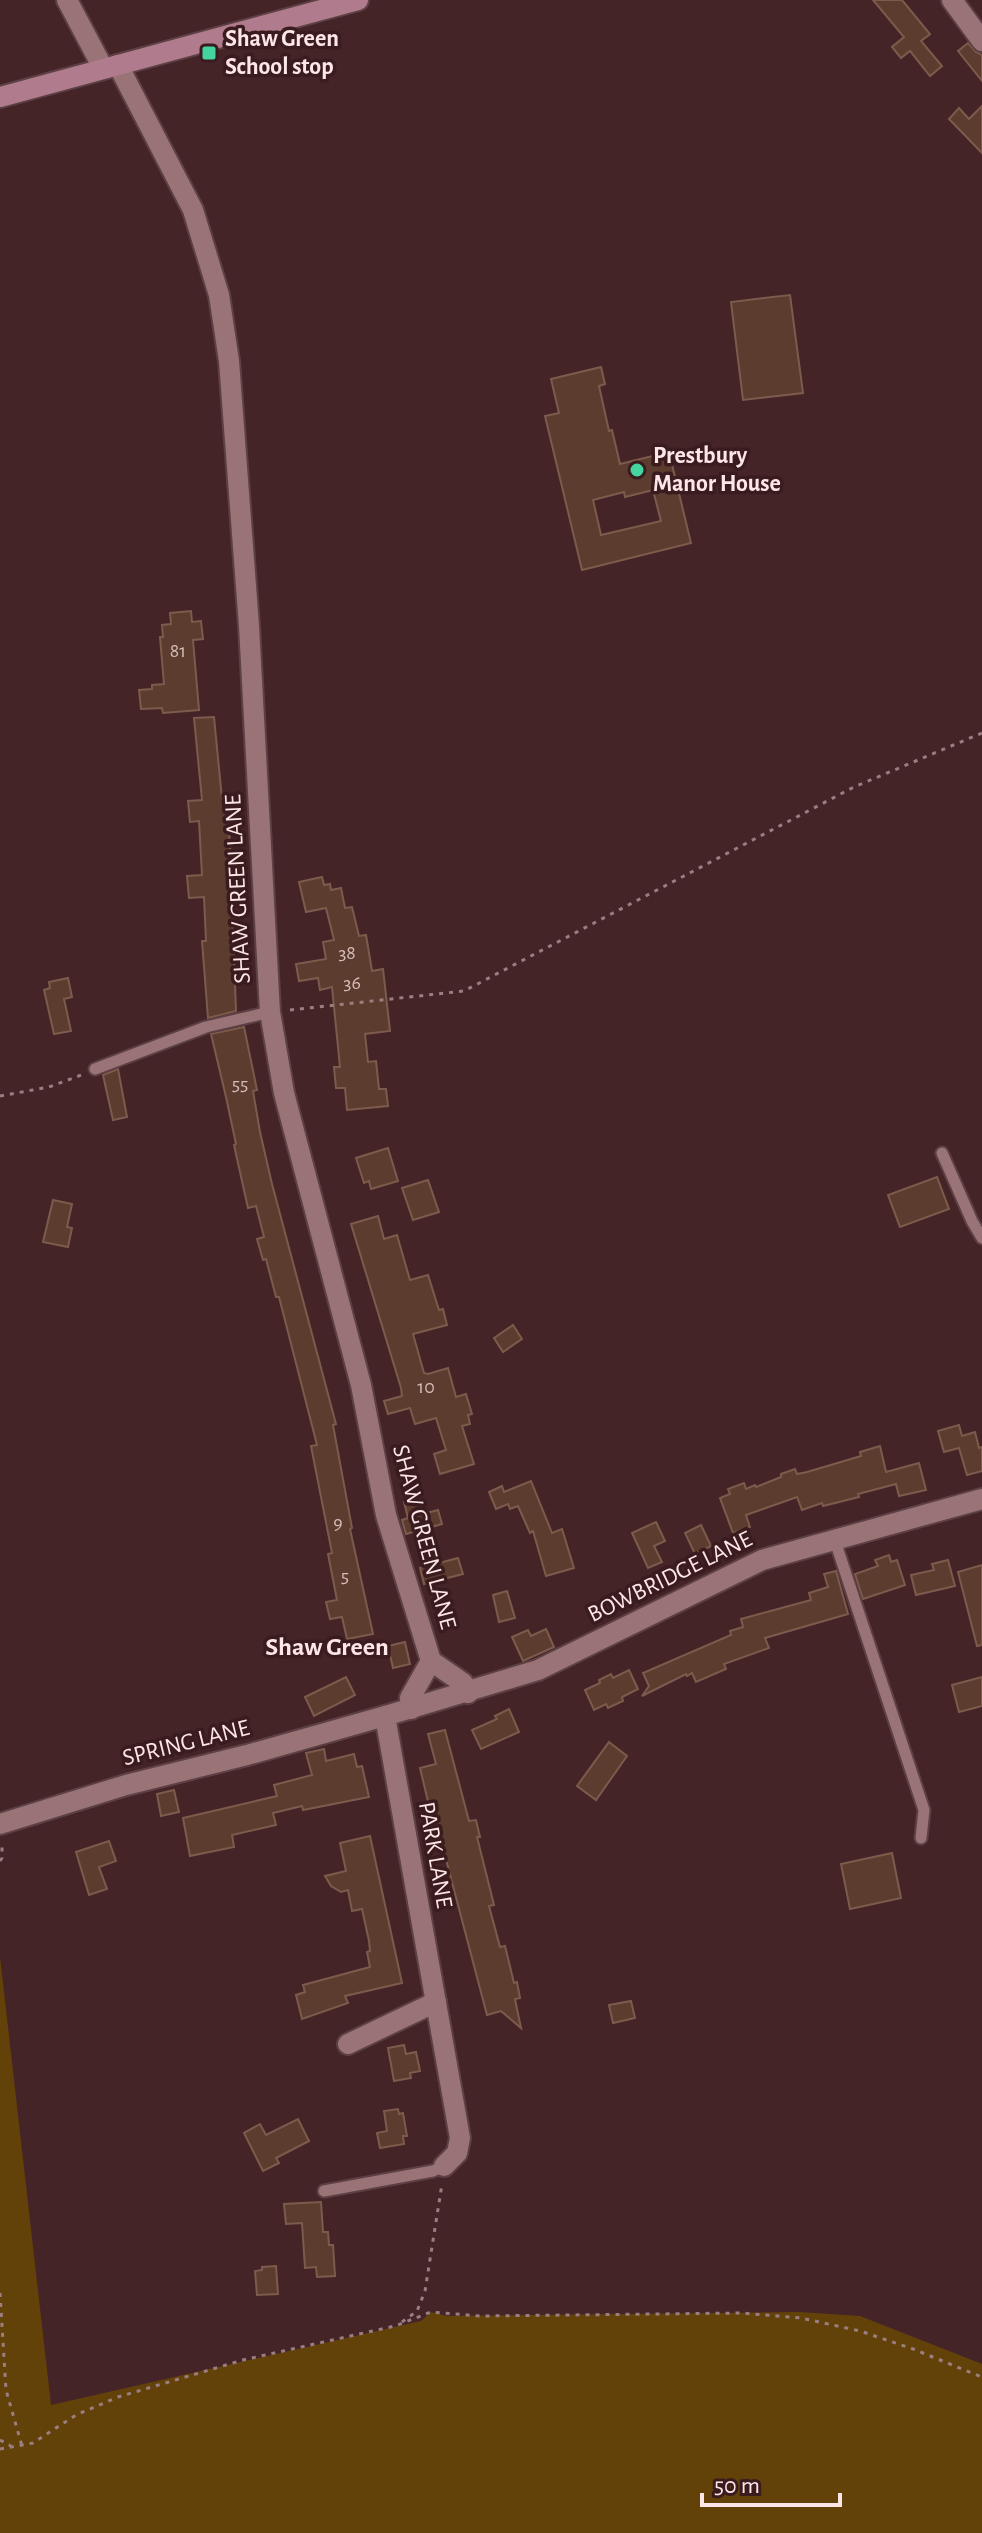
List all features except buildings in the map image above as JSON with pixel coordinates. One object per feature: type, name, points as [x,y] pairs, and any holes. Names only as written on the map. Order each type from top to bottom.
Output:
[{"type":"main road","points":[[0,97],[358,0]]},
{"type":"street","name":"SHAW GREEN LANE","points":[[67,0],[110,66],[193,210],[219,295],[229,361],[249,626],[270,1012],[284,1093],[361,1385],[386,1515],[431,1661],[410,1698],[411,1709]]},
{"type":"street","points":[[952,0],[982,41]]},
{"type":"street","name":"BOWBRIDGE LANE","points":[[385,1716],[538,1670],[762,1560],[982,1499]]},
{"type":"street","points":[[431,1661],[463,1683],[468,1693]]},
{"type":"street","name":"SPRING LANE","points":[[0,1824],[126,1785],[385,1716]]},
{"type":"street","name":"PARK LANE","points":[[385,1716],[460,2138],[457,2153],[444,2166]]},
{"type":"street","points":[[348,2044],[436,2002]]},
{"type":"lane","points":[[95,1069],[206,1027],[270,1012]]},
{"type":"lane","points":[[942,1153],[982,1238]]},
{"type":"lane","points":[[835,1541],[924,1810],[921,1838]]},
{"type":"lane","points":[[324,2191],[433,2171],[444,2166]]},
{"type":"path","points":[[270,1012],[464,991],[854,787],[982,733]]},
{"type":"path","points":[[0,1096],[49,1087],[95,1069]]},
{"type":"path","points":[[395,2326],[417,2311],[425,2291],[444,2166]]},
{"type":"path","points":[[0,2293],[6,2390],[22,2446]]},
{"type":"path","points":[[0,2449],[33,2443],[76,2415],[118,2397],[243,2360],[395,2326],[431,2312],[480,2316],[742,2313],[801,2318],[860,2331],[982,2377]]},
{"type":"path","points":[[0,2440],[11,2446]]},
{"type":"shaded area","points":[[0,1957],[51,2405],[421,2321],[431,2312],[447,2316],[799,2312],[860,2316],[982,2364],[982,2533],[0,2533]]},
{"type":"place","name":"Shaw Green School stop","points":[[209,53]]},
{"type":"place","name":"Prestbury Manor House","points":[[637,470]]},
{"type":"district","name":"Shaw Green","points":[[327,1647]]}]
